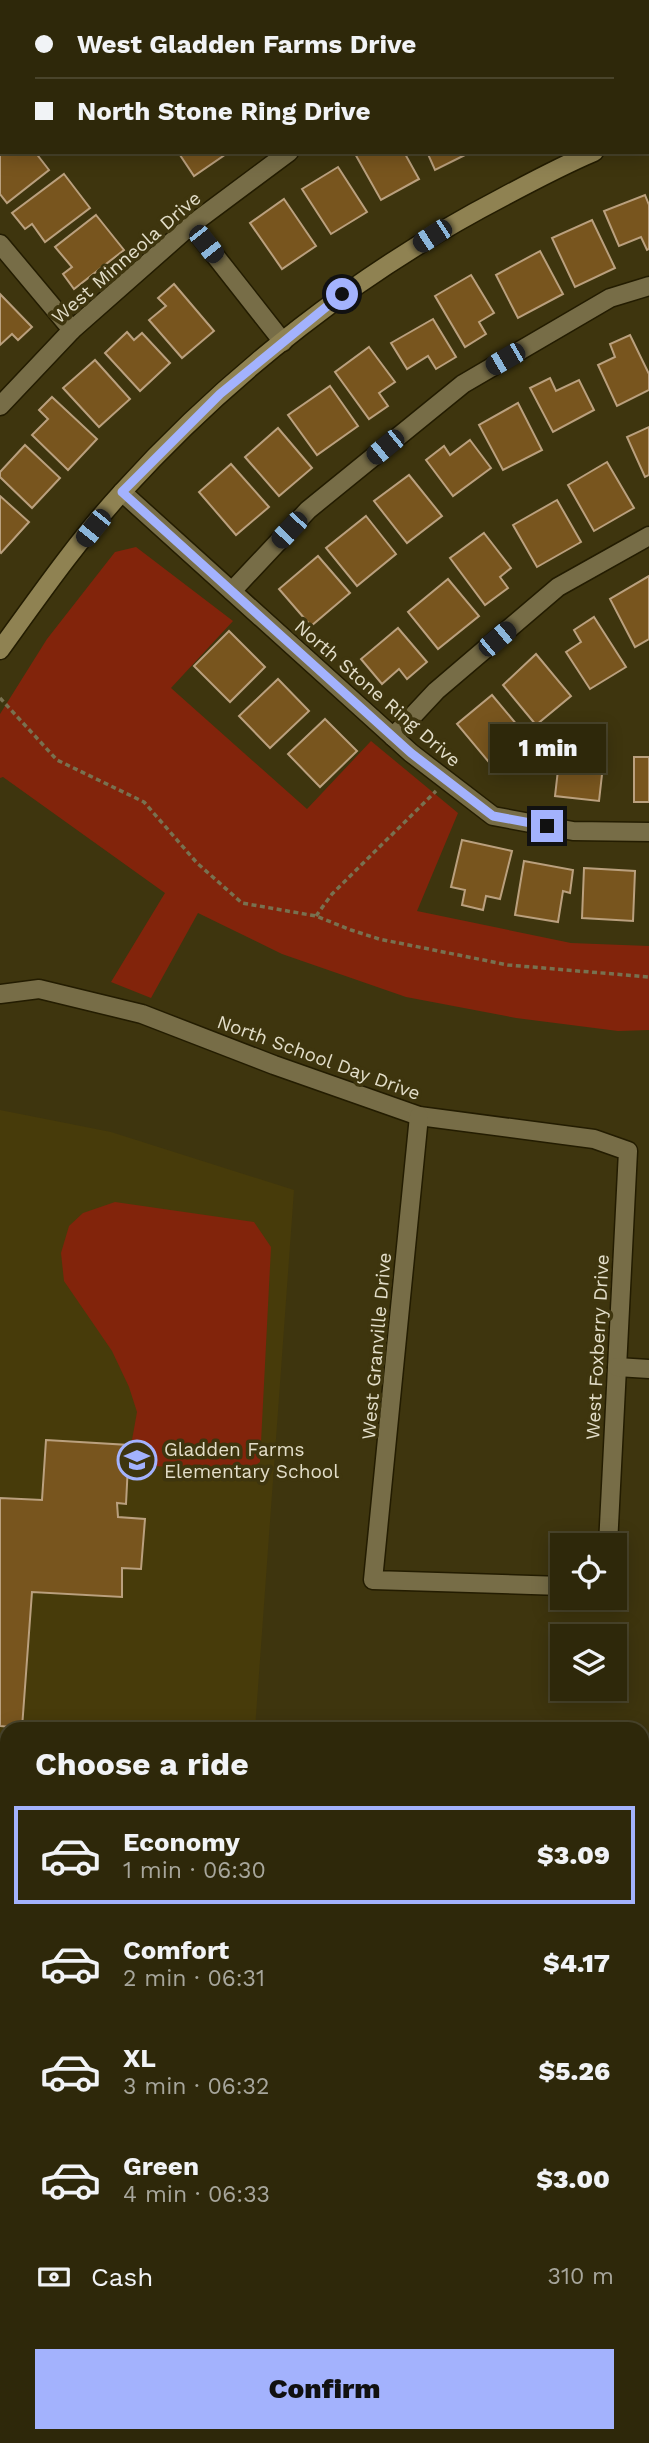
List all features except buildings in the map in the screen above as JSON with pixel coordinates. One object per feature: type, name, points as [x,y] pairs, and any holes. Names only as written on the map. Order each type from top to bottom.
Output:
[{"type":"street","name":"West Minneola Drive","points":[[0,406],[72,330],[191,225],[286,154]]},
{"type":"street","points":[[0,650],[48,583],[122,492],[220,394],[342,294],[455,222],[589,154]]},
{"type":"street","points":[[191,225],[283,342]]},
{"type":"street","points":[[0,244],[72,330]]},
{"type":"street","points":[[232,591],[308,510],[463,384],[610,298],[649,286]]},
{"type":"street","name":"North Stone Ring Drive","points":[[122,492],[393,737],[493,816],[573,831],[649,832]]},
{"type":"street","points":[[393,737],[436,691],[558,587],[649,536]]},
{"type":"street","name":"North School Day Drive","points":[[0,994],[39,989],[142,1014],[274,1065],[419,1116],[594,1139],[628,1151]]},
{"type":"street","name":"West Granville Drive","points":[[419,1116],[373,1580],[550,1587]]},
{"type":"street","name":"West Foxberry Drive","points":[[609,1533],[628,1151]]},
{"type":"street","points":[[617,1367],[649,1369]]},
{"type":"path","points":[[0,698],[57,760],[144,802],[197,863],[242,903],[316,916],[379,939],[508,965],[649,977]]},
{"type":"path","points":[[316,916],[332,894],[447,780]]},
{"type":"shaded area","points":[[136,547],[233,621],[171,688],[307,809],[371,741],[458,813],[417,911],[571,943],[649,946],[649,1030],[618,1031],[516,1018],[406,997],[282,954],[198,913],[151,998],[111,982],[165,893],[3,777],[0,778],[0,714],[47,639],[115,552]]},
{"type":"shaded area","name":"Gladden Farms Elementary School","points":[[0,1110],[111,1132],[294,1190],[256,1722],[0,1722]]},
{"type":"shaded area","points":[[115,1202],[254,1222],[271,1247],[260,1462],[242,1475],[147,1465],[136,1458],[132,1440],[137,1412],[129,1387],[112,1351],[64,1281],[61,1253],[69,1226],[83,1213]]},
{"type":"place","name":"Gladden Farms Elementary School","points":[[137,1460]]},
{"type":"route","points":[[342,294],[220,394],[122,492],[411,753],[493,816],[547,826]]}]
